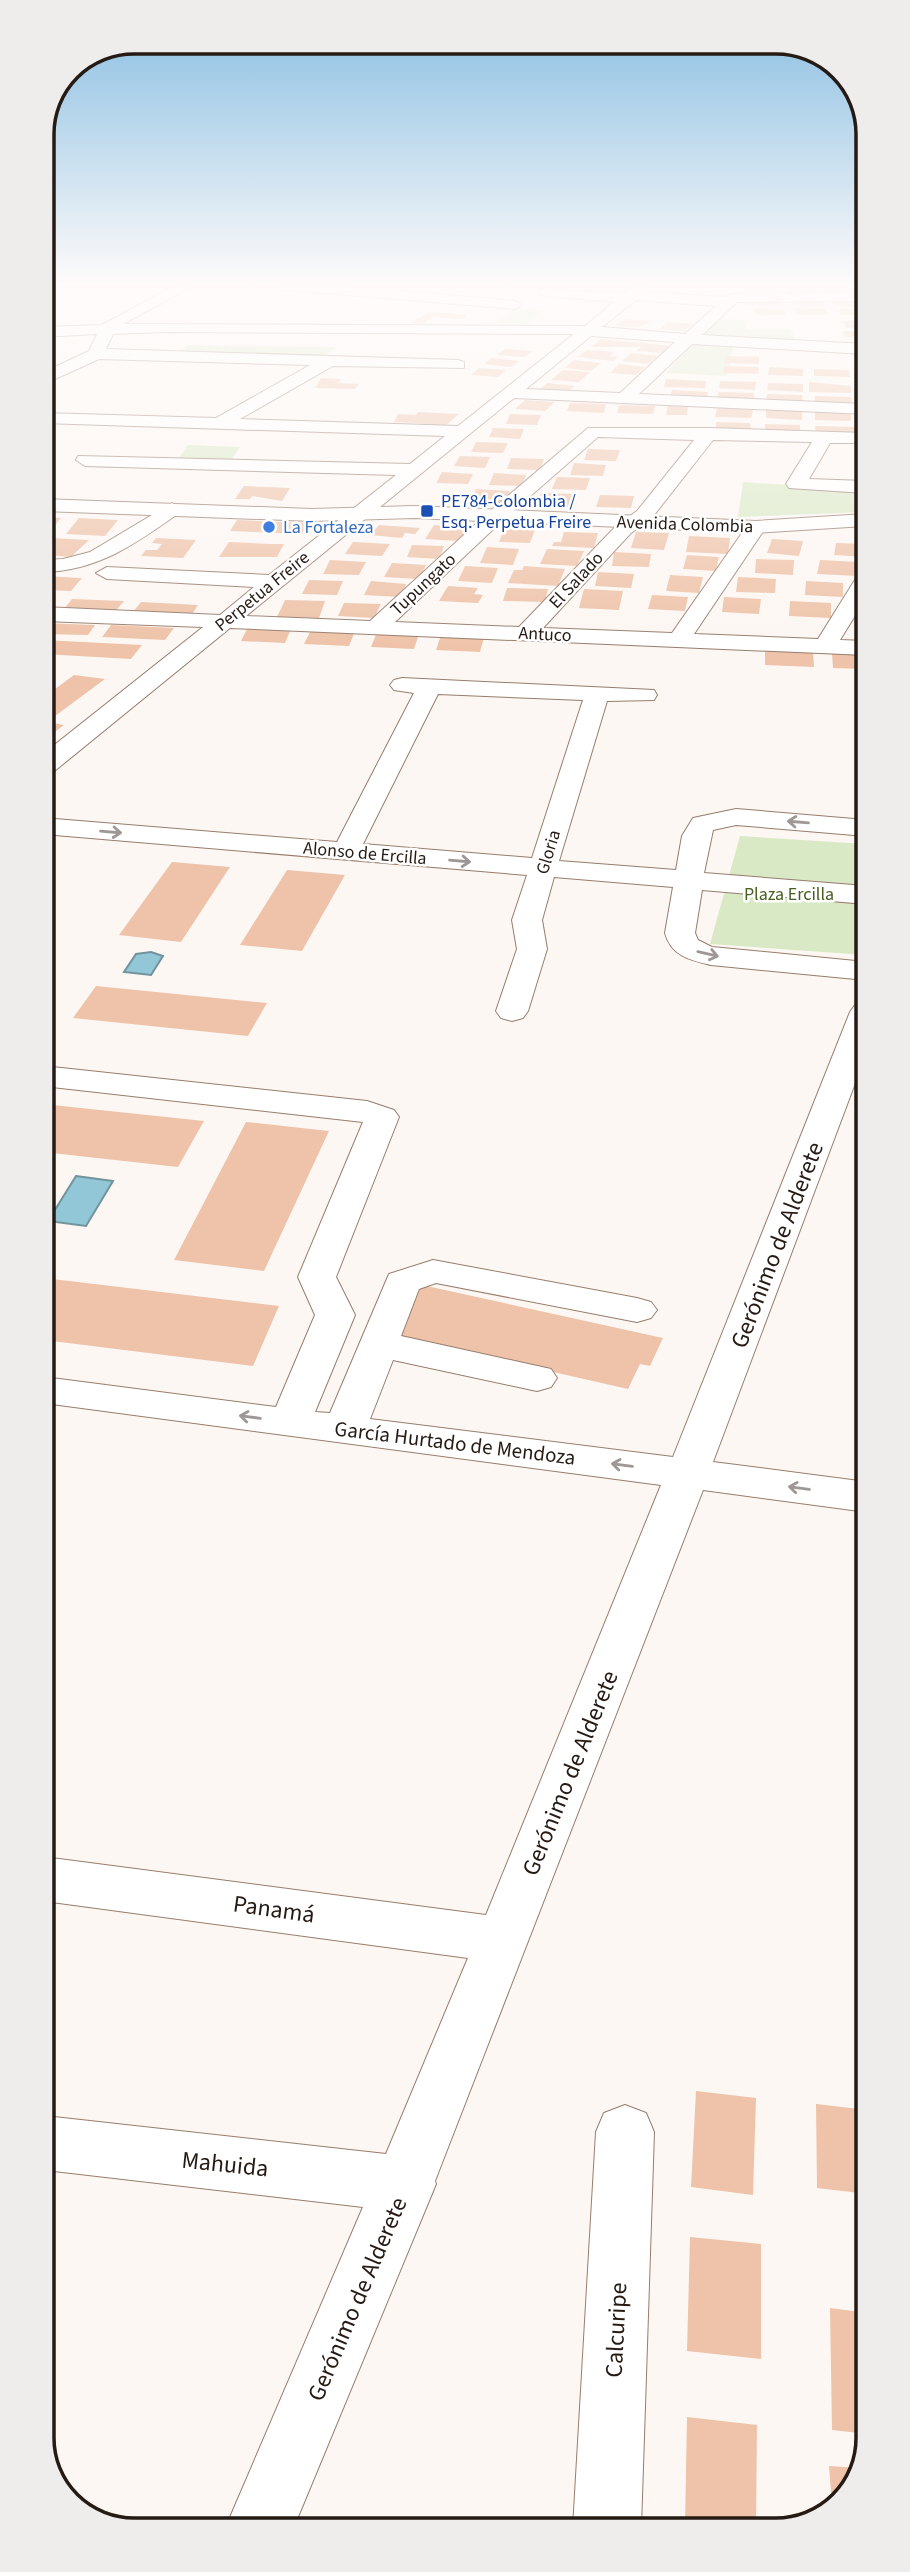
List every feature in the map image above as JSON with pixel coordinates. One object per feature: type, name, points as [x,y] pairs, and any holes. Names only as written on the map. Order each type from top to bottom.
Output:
[{"type":"street","points":[[218,424],[252,405]]},
{"type":"street","name":"Perpetua Freire","points":[[54,758],[495,405]]},
{"type":"street","points":[[769,405],[856,409]]},
{"type":"street","points":[[54,418],[462,431]]},
{"type":"street","points":[[166,463],[194,423]]},
{"type":"street","name":"Tupungato","points":[[376,627],[496,516],[597,430],[709,433]]},
{"type":"street","points":[[709,433],[856,438]]},
{"type":"street","name":"El Salado","points":[[526,633],[634,522],[644,515],[709,433]]},
{"type":"street","points":[[824,437],[796,484],[856,487]]},
{"type":"street","points":[[85,460],[413,470]]},
{"type":"street","name":"Avenida Colombia","points":[[54,505],[496,516],[756,527],[856,521]]},
{"type":"street","points":[[54,565],[82,564],[98,558],[172,509]]},
{"type":"street","points":[[679,640],[756,527]]},
{"type":"street","points":[[107,573],[274,582]]},
{"type":"street","points":[[825,646],[856,596]]},
{"type":"street","name":"Antuco","points":[[54,614],[856,648]]},
{"type":"street","points":[[402,685],[645,695]]},
{"type":"street","points":[[346,851],[430,686]]},
{"type":"street","name":"Gloria","points":[[512,1011],[532,949],[527,920],[597,693]]},
{"type":"street","points":[[856,827],[736,817],[713,820],[698,830],[680,933],[680,939],[690,949],[711,956],[856,970]]},
{"type":"street","name":"Alonso de Ercilla","points":[[54,827],[856,894]]},
{"type":"street","name":"Gerónimo de Alderete","points":[[264,2518],[406,2184],[690,1474],[856,1038]]},
{"type":"street","points":[[54,1077],[367,1111],[382,1117],[317,1277],[319,1288],[332,1304],[335,1315],[289,1422]]},
{"type":"street","points":[[345,1429],[403,1282],[433,1271],[638,1310]]},
{"type":"street","points":[[378,1344],[537,1378]]},
{"type":"street","name":"García Hurtado de Mendoza","points":[[54,1391],[856,1496]]},
{"type":"street","name":"Panamá","points":[[54,1880],[503,1940]]},
{"type":"street","name":"Calcuripe","points":[[607,2518],[625,2132]]},
{"type":"street","name":"Mahuida","points":[[54,2144],[406,2184]]},
{"type":"green space","points":[[188,445],[240,447],[230,461],[178,460]]},
{"type":"green space","points":[[743,482],[856,489],[856,512],[738,517]]},
{"type":"green space","name":"Plaza Ercilla","points":[[740,836],[856,843],[856,954],[710,944]]},
{"type":"water","points":[[151,952],[163,956],[151,975],[124,972],[136,954]]},
{"type":"water","points":[[76,1176],[113,1181],[86,1226],[54,1222],[54,1211]]},
{"type":"building","points":[[519,405],[552,405],[545,411],[515,409]]},
{"type":"building","points":[[569,405],[606,405],[604,413],[567,411]]},
{"type":"building","points":[[619,405],[655,406],[653,414],[617,413]]},
{"type":"building","points":[[668,406],[688,407],[687,415],[666,415]]},
{"type":"building","points":[[717,408],[753,410],[751,418],[715,417]]},
{"type":"building","points":[[766,410],[802,411],[802,420],[766,418]]},
{"type":"building","points":[[418,412],[459,414],[446,425],[394,422],[398,414],[416,415]]},
{"type":"building","points":[[815,412],[851,413],[851,421],[815,420]]},
{"type":"building","points":[[510,414],[541,415],[537,425],[506,424]]},
{"type":"building","points":[[716,422],[750,423],[751,431],[716,430]]},
{"type":"building","points":[[765,424],[800,425],[800,433],[765,432]]},
{"type":"building","points":[[815,426],[855,427],[856,435],[816,434]]},
{"type":"building","points":[[493,428],[524,429],[520,439],[489,437]]},
{"type":"building","points":[[476,442],[508,443],[503,453],[471,452]]},
{"type":"building","points":[[588,449],[620,450],[616,461],[584,460]]},
{"type":"building","points":[[460,456],[490,457],[485,468],[454,466]]},
{"type":"building","points":[[511,458],[544,459],[540,470],[507,469]]},
{"type":"building","points":[[574,463],[606,465],[603,476],[570,475]]},
{"type":"building","points":[[442,472],[473,474],[468,484],[436,483]]},
{"type":"building","points":[[494,473],[526,475],[522,486],[489,485]]},
{"type":"building","points":[[557,477],[590,478],[586,490],[552,489]]},
{"type":"building","points":[[244,486],[290,488],[282,501],[252,496],[250,499],[235,499]]},
{"type":"building","points":[[476,489],[510,491],[505,503],[471,501]]},
{"type":"building","points":[[541,493],[575,494],[571,507],[537,505]]},
{"type":"building","points":[[600,495],[634,496],[631,508],[596,507]]},
{"type":"building","points":[[54,518],[61,518],[54,527]]},
{"type":"building","points":[[79,518],[118,520],[105,536],[66,534]]},
{"type":"building","name":"La Fortaleza","points":[[237,520],[308,523],[302,534],[230,531]]},
{"type":"building","points":[[379,525],[420,528],[415,534],[405,533],[402,538],[370,535]]},
{"type":"building","points":[[434,525],[468,528],[459,541],[425,539]]},
{"type":"building","points":[[504,529],[535,530],[530,543],[499,542]]},
{"type":"building","points":[[564,532],[598,533],[594,548],[552,546],[554,542],[561,542]]},
{"type":"building","points":[[636,532],[669,533],[664,550],[631,548]]},
{"type":"building","points":[[689,536],[730,538],[728,554],[686,552]]},
{"type":"building","points":[[54,538],[89,540],[71,557],[54,556]]},
{"type":"building","points":[[156,538],[196,540],[183,558],[141,556],[146,550],[157,550],[162,544],[152,543]]},
{"type":"building","points":[[772,539],[803,541],[799,556],[767,553]]},
{"type":"building","points":[[229,542],[284,544],[277,557],[219,557]]},
{"type":"building","points":[[353,542],[390,544],[382,556],[345,554]]},
{"type":"building","points":[[836,543],[856,544],[856,556],[834,555]]},
{"type":"building","points":[[412,545],[444,546],[439,559],[407,557]]},
{"type":"building","points":[[487,547],[519,549],[513,565],[480,563]]},
{"type":"building","points":[[547,549],[584,551],[577,566],[540,564]]},
{"type":"building","points":[[614,552],[651,554],[649,567],[612,566]]},
{"type":"building","points":[[687,555],[719,557],[716,571],[683,569]]},
{"type":"building","points":[[756,559],[794,560],[793,575],[755,573]]},
{"type":"building","points":[[330,560],[366,562],[359,575],[323,574]]},
{"type":"building","points":[[820,560],[856,562],[856,576],[817,574]]},
{"type":"building","points":[[392,563],[426,565],[419,579],[384,577]]},
{"type":"building","points":[[465,566],[498,568],[492,583],[458,581]]},
{"type":"building","points":[[524,566],[565,569],[558,586],[508,583],[514,570],[522,570]]},
{"type":"building","points":[[598,572],[634,574],[631,588],[595,586]]},
{"type":"building","points":[[670,575],[703,577],[699,593],[666,591]]},
{"type":"building","points":[[54,577],[82,578],[71,591],[54,590]]},
{"type":"building","points":[[738,577],[776,579],[775,593],[736,592]]},
{"type":"building","points":[[309,580],[343,581],[337,595],[302,594]]},
{"type":"building","points":[[371,581],[406,584],[401,597],[364,595]]},
{"type":"building","points":[[806,581],[843,583],[843,597],[805,595]]},
{"type":"building","points":[[448,586],[478,588],[474,594],[483,595],[478,603],[439,601]]},
{"type":"building","points":[[507,588],[548,589],[545,602],[503,601]]},
{"type":"building","points":[[584,589],[623,591],[619,610],[579,608]]},
{"type":"building","points":[[652,595],[688,597],[685,611],[648,609]]},
{"type":"building","points":[[724,597],[761,599],[759,614],[722,612]]},
{"type":"building","points":[[72,599],[124,601],[115,612],[63,610]]},
{"type":"building","points":[[285,600],[325,601],[319,618],[277,617]]},
{"type":"building","points":[[790,601],[831,603],[831,618],[789,616]]},
{"type":"building","points":[[141,602],[198,605],[191,616],[132,613]]},
{"type":"building","points":[[344,603],[381,604],[374,618],[338,616]]},
{"type":"building","points":[[54,623],[95,625],[88,635],[54,634]]},
{"type":"building","points":[[111,625],[174,628],[165,640],[102,637]]},
{"type":"building","points":[[248,627],[291,629],[285,643],[241,641]]},
{"type":"building","points":[[311,630],[355,631],[349,646],[304,644]]},
{"type":"building","points":[[377,632],[419,634],[414,649],[371,647]]},
{"type":"building","points":[[441,635],[484,637],[480,652],[436,650]]},
{"type":"building","points":[[54,641],[142,645],[131,659],[54,655]]},
{"type":"building","points":[[765,650],[813,652],[814,667],[765,665]]},
{"type":"building","points":[[832,653],[856,654],[856,669],[833,668]]},
{"type":"building","points":[[74,675],[105,679],[54,717],[54,690]]},
{"type":"building","points":[[54,723],[64,725],[54,733]]},
{"type":"building","points":[[172,862],[230,867],[181,942],[119,935]]},
{"type":"building","points":[[287,870],[345,875],[302,951],[240,945]]},
{"type":"building","points":[[96,986],[267,1003],[248,1036],[73,1018]]},
{"type":"building","points":[[54,1105],[204,1121],[178,1167],[54,1153]]},
{"type":"building","points":[[246,1122],[329,1131],[264,1271],[174,1260]]},
{"type":"building","points":[[54,1279],[279,1306],[253,1366],[54,1341]]},
{"type":"building","points":[[422,1285],[663,1338],[650,1366],[640,1364],[628,1389],[391,1335]]},
{"type":"building","points":[[696,2091],[756,2098],[753,2195],[691,2187]]},
{"type":"building","points":[[816,2104],[856,2109],[856,2193],[817,2188]]},
{"type":"building","points":[[690,2237],[761,2244],[761,2359],[687,2351]]},
{"type":"building","points":[[830,2308],[856,2311],[856,2433],[832,2430]]},
{"type":"building","points":[[687,2417],[757,2425],[756,2518],[685,2518]]},
{"type":"building","points":[[829,2466],[849,2467],[845,2478],[831,2495]]},
{"type":"place","name":"PE784-Colombia / Esq. Perpetua Freire","points":[[427,511]]},
{"type":"place","name":"La Fortaleza","points":[[269,527]]}]
